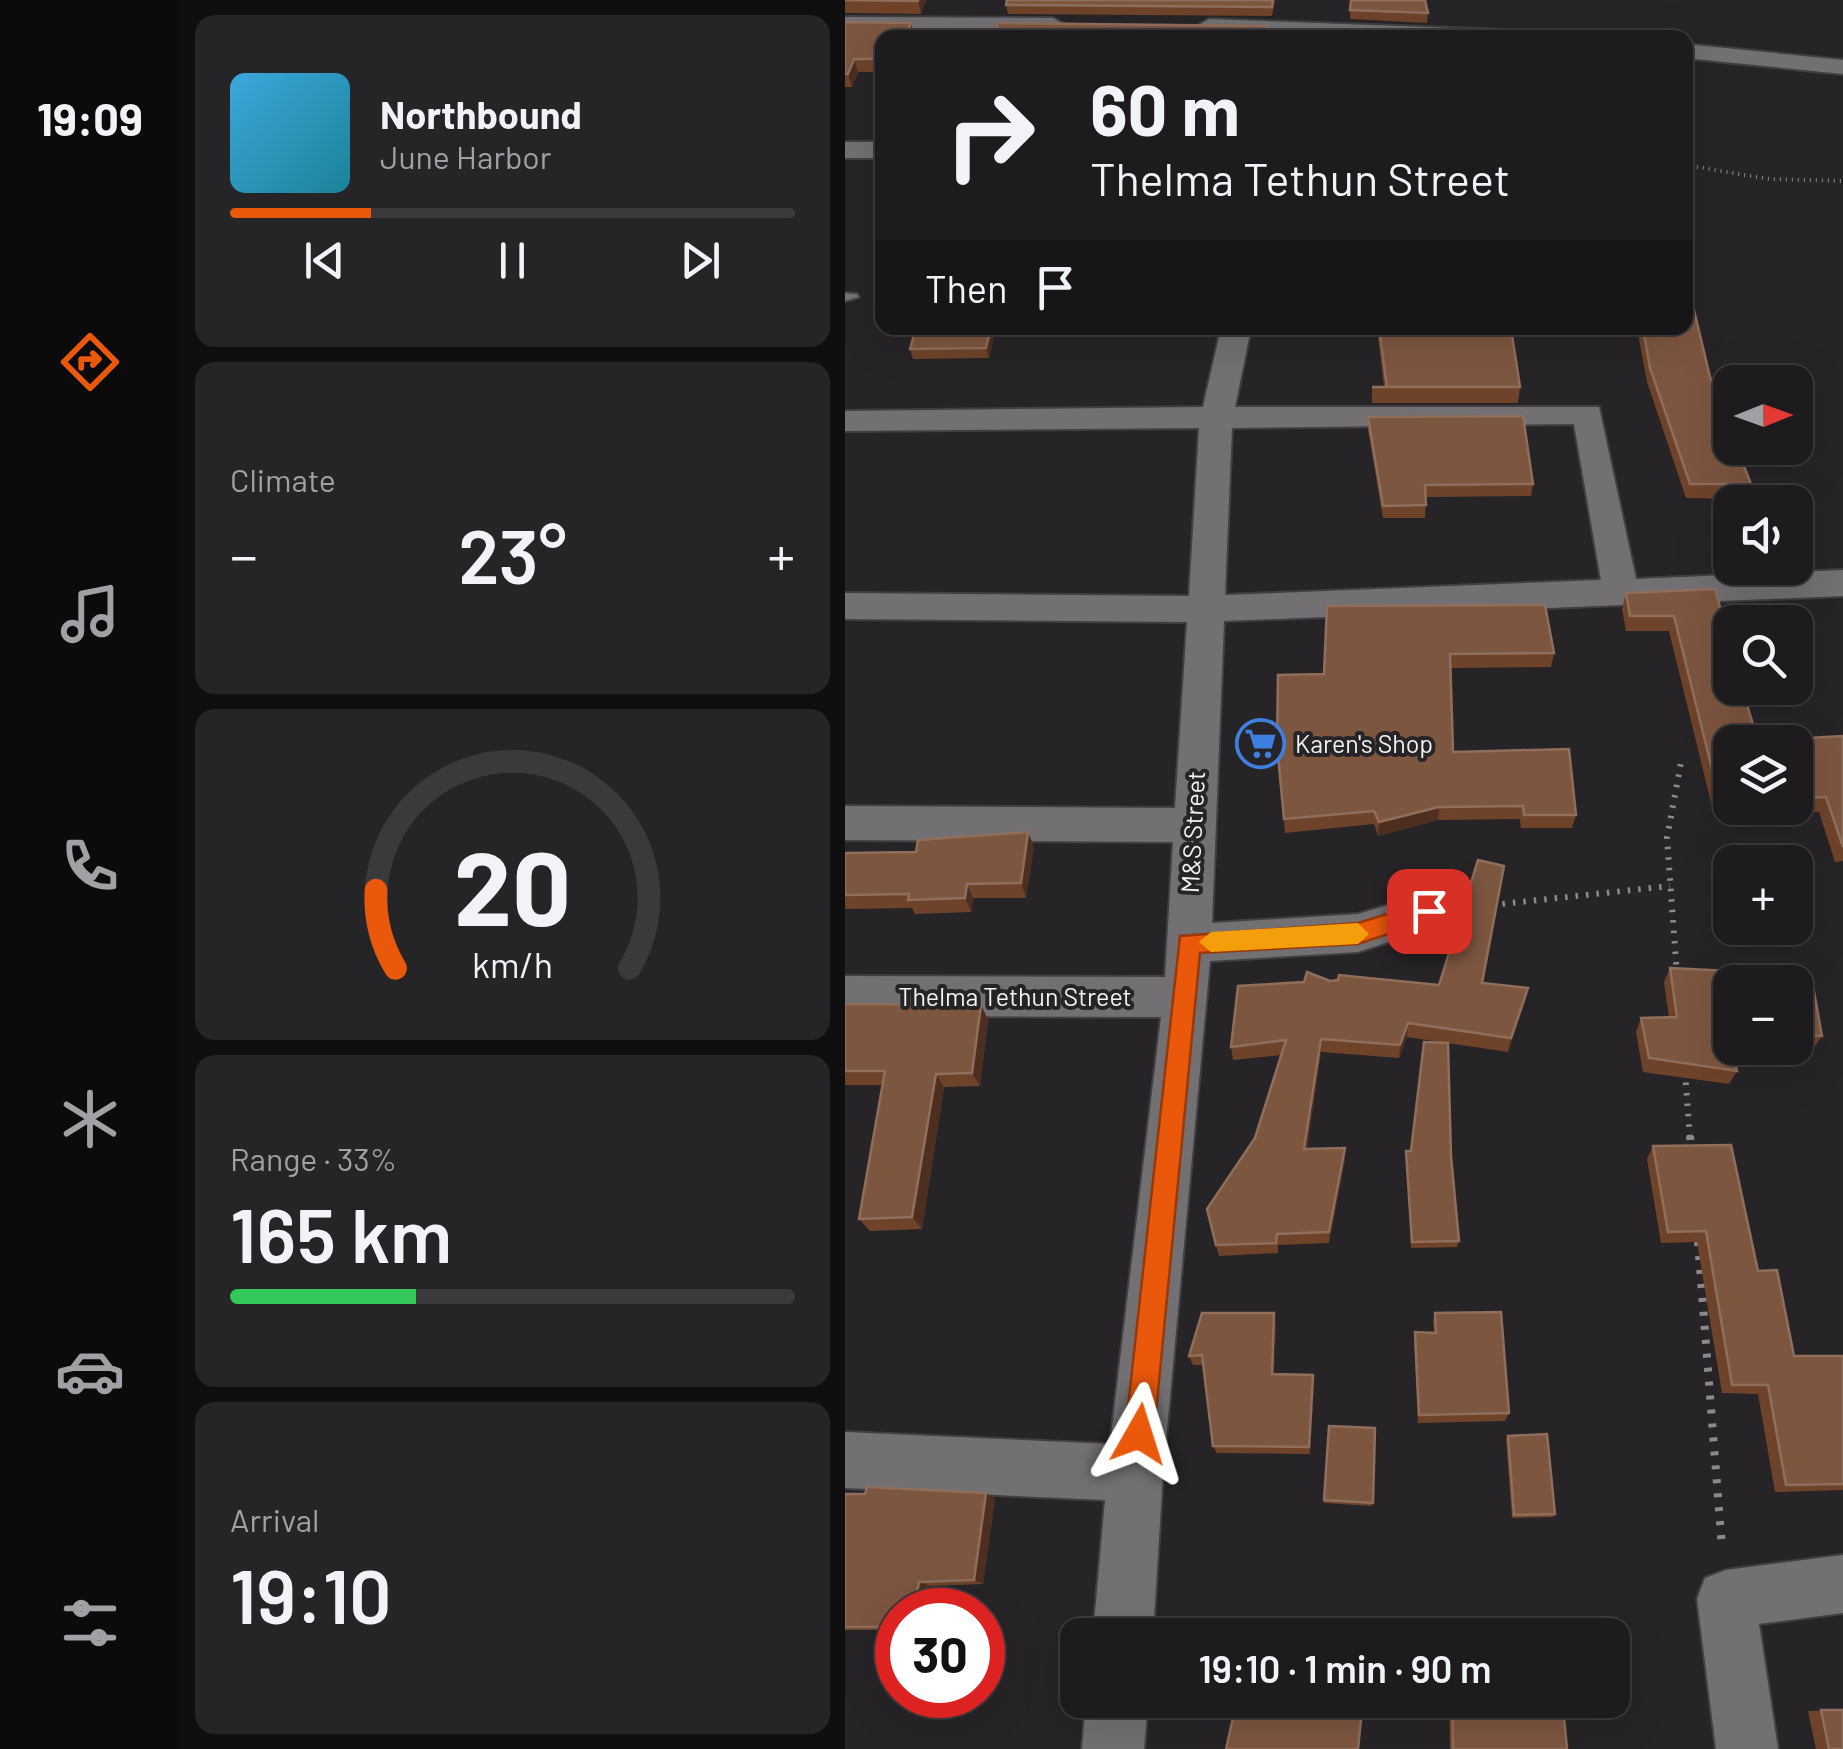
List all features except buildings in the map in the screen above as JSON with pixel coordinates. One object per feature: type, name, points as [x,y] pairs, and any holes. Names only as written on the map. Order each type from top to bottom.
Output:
[{"type":"street","points":[[845,24],[1081,25]]},
{"type":"street","points":[[1179,26],[1297,30]]},
{"type":"street","points":[[1693,53],[1843,68]]},
{"type":"street","points":[[845,150],[875,150]]},
{"type":"street","name":"M&S Street","points":[[1124,1618],[1135,1473],[1185,997],[1192,824],[1209,609],[1216,421],[1234,335]]},
{"type":"street","points":[[845,421],[1216,421],[1588,414],[1621,594]]},
{"type":"street","points":[[845,606],[1209,609],[1843,583]]},
{"type":"street","points":[[845,823],[1192,824]]},
{"type":"street","points":[[1189,943],[1358,934],[1429,911]]},
{"type":"street","name":"Thelma Tethun Street","points":[[845,996],[1185,997]]},
{"type":"street","points":[[845,1460],[1135,1473]]},
{"type":"street","points":[[1747,1749],[1726,1600],[1843,1584]]},
{"type":"street","points":[[1113,1749],[1116,1718]]},
{"type":"path","points":[[1693,166],[1769,179],[1843,181]]},
{"type":"path","points":[[1678,985],[1665,847],[1669,793],[1682,757]]},
{"type":"path","points":[[1429,911],[1670,886]]},
{"type":"path","points":[[1684,1064],[1692,1164]]},
{"type":"path","points":[[1697,1223],[1726,1600]]},
{"type":"slow traffic","points":[[1211,942],[1358,934]]},
{"type":"place","name":"Karen's Shop","points":[[1260,744]]},
{"type":"route","points":[[1139,1434],[1189,943],[1358,934],[1387,928],[1429,911]]}]
